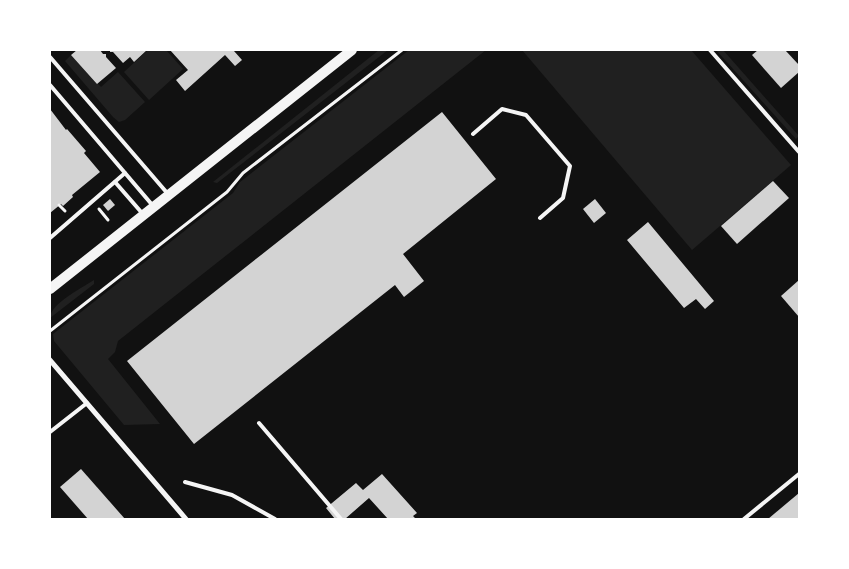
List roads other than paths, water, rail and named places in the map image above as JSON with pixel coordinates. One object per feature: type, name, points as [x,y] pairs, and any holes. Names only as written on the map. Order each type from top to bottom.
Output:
[{"type":"main road","points":[[50,289],[352,50]]},
{"type":"street","points":[[50,360],[186,519]]},
{"type":"lane","points":[[710,50],[799,152]]},
{"type":"lane","points":[[50,57],[169,195]]},
{"type":"lane","points":[[50,85],[154,207]]},
{"type":"lane","points":[[473,134],[502,109],[526,114],[570,166],[563,198],[540,218]]},
{"type":"lane","points":[[50,238],[125,173]]},
{"type":"lane","points":[[115,182],[144,215]]},
{"type":"lane","points":[[50,432],[87,402]]},
{"type":"lane","points":[[259,423],[341,519]]},
{"type":"lane","points":[[744,519],[799,474]]},
{"type":"lane","points":[[185,482],[232,495],[275,519]]}]
